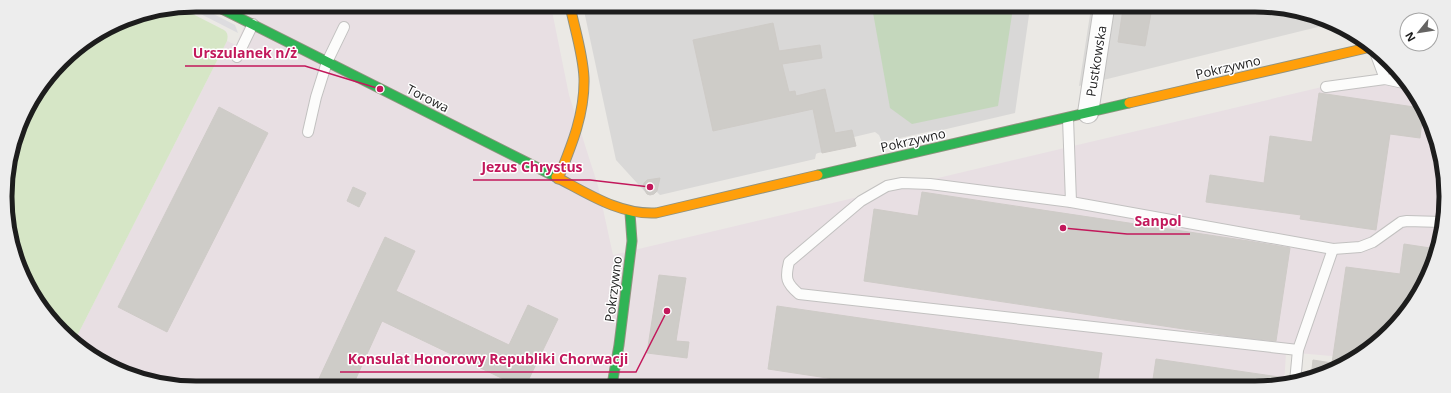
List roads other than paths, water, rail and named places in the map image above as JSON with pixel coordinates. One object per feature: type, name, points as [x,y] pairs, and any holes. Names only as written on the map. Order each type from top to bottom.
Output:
[{"type":"street","name":"Torowa","points":[[228,12],[558,179],[630,213]]},
{"type":"street","points":[[558,179],[580,115],[584,85],[583,65],[571,12]]},
{"type":"street","name":"Pustkowska","points":[[1088,113],[1103,12]]},
{"type":"street","name":"Pokrzywno","points":[[613,381],[619,345],[632,241],[630,213],[656,213],[1365,48]]},
{"type":"lane","points":[[237,57],[253,24]]},
{"type":"lane","points":[[308,132],[316,97],[327,62],[344,27]]},
{"type":"lane","points":[[1379,61],[1385,79]]},
{"type":"lane","points":[[1326,87],[1385,79],[1399,82]]},
{"type":"lane","points":[[1068,118],[1071,202]]},
{"type":"lane","points":[[1298,350],[799,294],[789,286],[786,274],[790,262],[861,201],[887,186],[902,183],[930,184],[1071,202],[1333,249],[1360,247],[1373,242],[1401,222],[1407,220],[1437,222]]},
{"type":"lane","points":[[1296,376],[1298,350],[1333,249]]},
{"type":"place","name":"Urszulanek n/ż","points":[[380,89]]},
{"type":"place","name":"Jezus Chrystus","points":[[650,187]]},
{"type":"place","name":"Sanpol","points":[[1063,228]]},
{"type":"place","name":"Konsulat Honorowy Republiki Chorwacji","points":[[667,311]]}]
